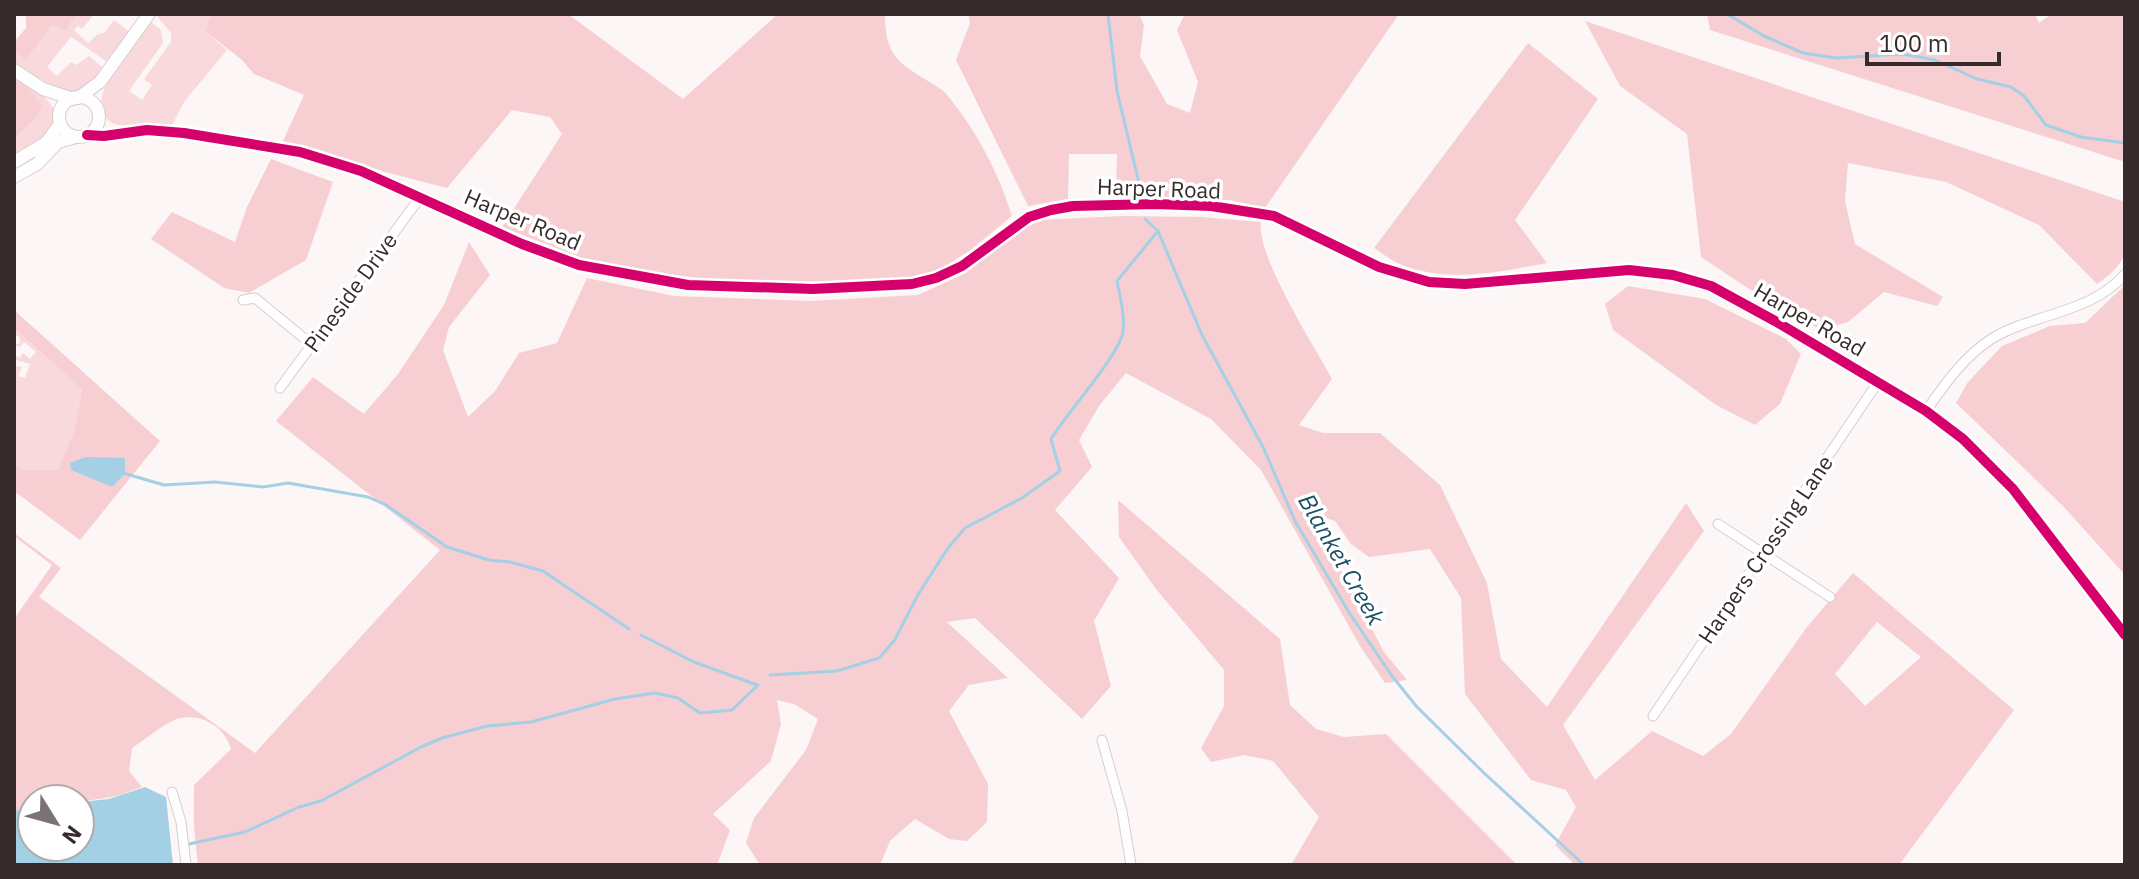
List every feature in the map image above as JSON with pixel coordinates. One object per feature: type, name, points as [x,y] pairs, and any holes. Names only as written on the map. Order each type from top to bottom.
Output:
[{"type":"street","points":[[14,162],[46,143],[60,117],[76,98],[100,82],[149,14]]},
{"type":"street","points":[[14,70],[43,89],[90,101],[98,114],[123,132]]},
{"type":"street","points":[[14,177],[37,164],[58,142],[81,136],[95,128],[100,82]]},
{"type":"street","points":[[43,89],[66,132],[81,136]]},
{"type":"street","name":"Harper Road","points":[[81,136],[147,130],[300,152],[361,171],[522,244],[579,265],[688,285],[798,289],[881,287],[936,278],[962,266],[1029,217],[1073,206],[1211,206],[1274,216],[1379,267],[1429,282],[1479,284],[1629,270],[1693,280],[1730,295],[1926,411],[1995,469],[2125,635]]},
{"type":"street","name":"Pineside Drive","points":[[280,388],[421,196]]},
{"type":"street","points":[[1926,411],[1967,360],[1993,338],[2090,300],[2114,287],[2125,274]]},
{"type":"street","points":[[243,300],[255,298],[311,344]]},
{"type":"street","name":"Harpers Crossing Lane","points":[[1653,716],[1878,382]]},
{"type":"street","points":[[1718,524],[1830,597]]},
{"type":"street","points":[[1102,740],[1122,811],[1131,865]]},
{"type":"street","points":[[172,792],[181,822],[186,865]]},
{"type":"shaded area","points":[[26,14],[76,14],[66,31],[52,25],[26,60],[14,52],[14,42],[26,28]]},
{"type":"shaded area","points":[[76,14],[94,14],[82,29],[78,26],[74,30],[88,43],[104,33],[114,20],[130,32],[106,61],[71,37],[47,67],[57,76],[71,62],[76,65],[89,56],[102,67],[92,84],[76,94],[59,91],[14,63],[14,52],[26,60],[52,25],[66,31]]},
{"type":"shaded area","points":[[155,14],[211,14],[205,31],[227,50],[184,102],[171,127],[117,125],[105,116],[101,104],[104,90],[122,58],[151,22],[161,30],[163,43],[129,91],[142,100],[152,85],[144,79],[171,42],[171,33]]},
{"type":"shaded area","points":[[211,14],[568,14],[683,99],[778,14],[885,14],[887,38],[894,55],[944,91],[959,110],[993,168],[1012,216],[969,251],[930,276],[827,282],[735,282],[629,270],[590,261],[502,227],[562,134],[550,117],[512,110],[447,188],[385,172],[283,141],[304,95],[254,74],[242,60],[205,31]]},
{"type":"shaded area","points":[[968,14],[1139,14],[1144,25],[1140,56],[1167,104],[1190,113],[1198,82],[1177,30],[1185,14],[1399,14],[1265,208],[1230,200],[1157,200],[1116,195],[1117,154],[1069,154],[1068,199],[1028,206],[956,60],[970,23]]},
{"type":"shaded area","points":[[1707,14],[2035,14],[2039,23],[2052,14],[2125,14],[2125,162],[1710,30]]},
{"type":"shaded area","points":[[1585,21],[2125,202],[2126,249],[2123,258],[2097,284],[2039,225],[1946,182],[1848,163],[1845,201],[1855,244],[1943,297],[1937,306],[1884,292],[1848,322],[1821,330],[1701,257],[1687,134],[1620,86]]},
{"type":"shaded area","points":[[1528,43],[1598,99],[1515,220],[1547,263],[1474,274],[1438,274],[1402,265],[1374,248]]},
{"type":"shaded area","points":[[14,76],[24,83],[42,106],[35,119],[14,139]]},
{"type":"shaded area","points":[[24,83],[51,104],[55,122],[41,140],[14,159],[14,139],[35,119]]},
{"type":"shaded area","points":[[271,159],[333,182],[306,260],[249,293],[224,288],[151,239],[172,212],[235,242],[247,207]]},
{"type":"shaded area","points":[[1122,216],[1201,217],[1261,222],[1267,256],[1332,379],[1299,425],[1323,433],[1380,433],[1440,485],[1487,583],[1501,659],[1547,707],[1686,503],[1704,531],[1563,725],[1595,780],[1652,731],[1703,756],[1731,734],[1807,627],[1853,573],[2014,710],[1899,865],[1575,865],[1555,845],[1576,807],[1566,790],[1531,780],[1465,694],[1461,598],[1430,549],[1369,557],[1351,544],[1335,521],[1318,515],[1323,536],[1384,652],[1407,680],[1385,683],[1360,646],[1261,470],[1211,419],[1126,373],[1099,406],[1079,440],[1092,467],[1055,510],[1119,578],[1094,621],[1111,686],[1082,719],[975,618],[947,622],[1008,678],[969,685],[949,711],[988,784],[987,822],[967,841],[949,839],[915,819],[890,841],[880,865],[757,865],[746,843],[754,818],[806,750],[818,719],[794,704],[777,700],[781,724],[771,761],[713,814],[730,830],[717,865],[198,865],[194,785],[231,749],[219,729],[190,717],[170,722],[132,748],[129,771],[142,787],[96,799],[96,783],[16,783],[14,811],[14,619],[52,565],[14,533],[61,568],[39,597],[255,753],[440,550],[276,421],[313,377],[364,414],[398,374],[444,305],[469,242],[490,275],[449,327],[443,350],[468,417],[495,391],[519,353],[557,343],[587,278],[674,296],[811,301],[918,295],[966,273],[1005,241],[1039,220]],"holes":[[[1877,622],[1921,657],[1865,706],[1835,674]]]},
{"type":"shaded area","points":[[2125,285],[2125,575],[2062,505],[1956,403],[1968,382],[2002,346],[2050,326],[2085,323]]},
{"type":"shaded area","points":[[1628,286],[1705,299],[1786,339],[1801,354],[1780,404],[1755,425],[1716,405],[1613,330],[1605,304]]},
{"type":"shaded area","points":[[14,310],[160,441],[80,540],[14,491],[14,464],[25,470],[58,470],[74,431],[82,389],[14,328]]},
{"type":"shaded area","points":[[14,328],[82,389],[74,431],[58,470],[25,470],[14,464],[14,366],[22,367],[18,376],[25,378],[30,364],[16,360],[14,354],[19,358],[23,353],[30,359],[36,352],[24,342],[20,347],[14,345],[20,343],[19,336],[14,336]]},
{"type":"shaded area","points":[[1118,500],[1280,639],[1290,705],[1316,729],[1344,737],[1386,734],[1517,865],[1291,865],[1319,817],[1273,761],[1244,755],[1211,762],[1201,748],[1224,706],[1224,670],[1156,589],[1119,537]]},
{"type":"water","points":[[85,457],[125,458],[125,474],[112,487],[71,470],[70,463]]},
{"type":"water","points":[[145,787],[166,797],[173,865],[14,863],[16,811],[16,863],[96,863],[96,800]]},
{"type":"waterway","name":"Blanket Creek","points":[[1108,14],[1117,91],[1143,200]]},
{"type":"waterway","points":[[1727,14],[1764,36],[1803,53],[1836,58],[1903,54],[1935,60],[1977,79],[2011,87],[2024,96],[2046,125],[2081,137],[2125,143]]},
{"type":"waterway","name":"Blanket Creek","points":[[1145,219],[1158,231],[1202,335],[1263,447],[1295,521],[1350,614],[1392,676],[1417,707],[1484,773],[1584,865]]},
{"type":"waterway","points":[[770,675],[837,671],[879,658],[894,641],[919,593],[948,548],[965,528],[1022,498],[1060,471],[1051,439],[1120,341],[1123,318],[1117,281],[1158,231]]},
{"type":"waterway","points":[[123,473],[164,485],[215,482],[263,487],[288,483],[368,497],[386,505],[447,547],[489,560],[543,571],[629,629]]},
{"type":"waterway","points":[[641,635],[694,662],[757,685]]},
{"type":"waterway","points":[[189,844],[245,832],[299,807],[321,801],[442,738],[487,726],[531,722],[615,699],[655,693],[678,698],[700,713],[732,710],[758,685]]},
{"type":"cycle path","points":[[87,135],[104,136],[147,130],[300,152],[361,171],[522,244],[579,265],[688,285],[813,289],[912,284],[936,278],[962,266],[1029,217],[1073,206],[1156,204],[1211,206],[1274,216],[1379,267],[1429,282],[1465,284],[1629,270],[1673,275],[1711,286],[1775,321],[1926,411],[1963,439],[2013,489],[2125,635]]}]
